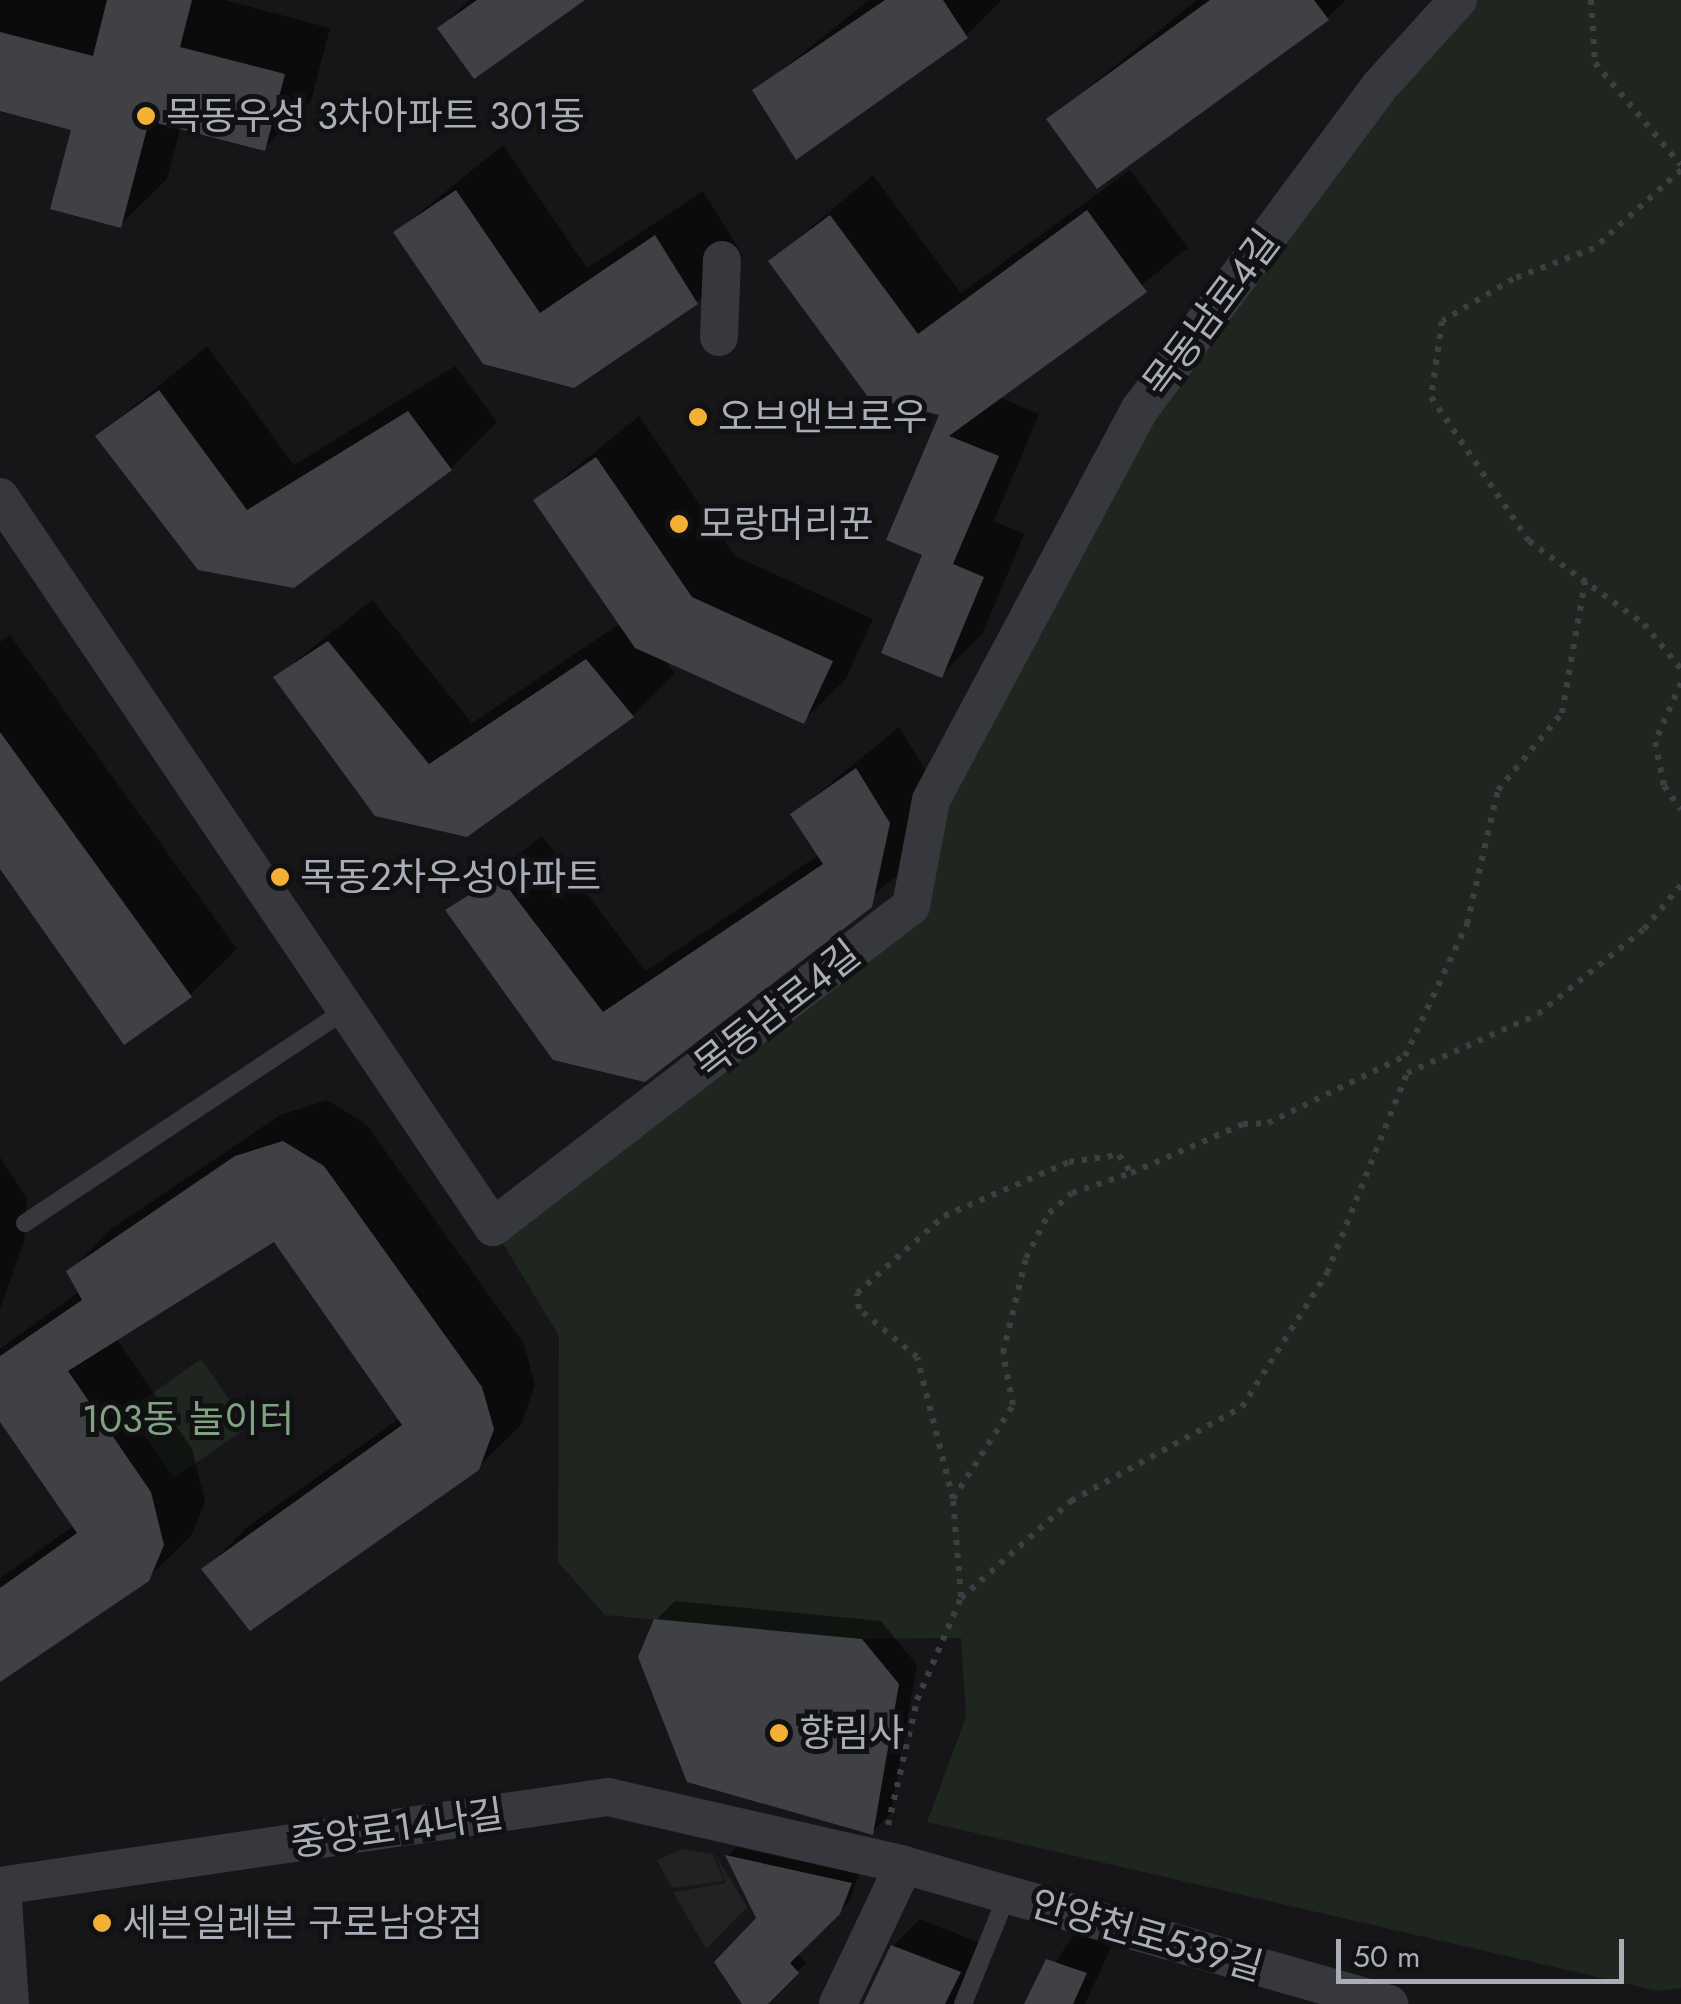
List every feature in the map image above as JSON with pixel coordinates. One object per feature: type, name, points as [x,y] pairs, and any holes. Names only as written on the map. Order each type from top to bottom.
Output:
[{"type":"street","name":"목동남로4길","points":[[0,497],[493,1228],[911,906],[931,800],[1140,409],[1379,86],[1458,0]]},
{"type":"street","points":[[719,337],[722,260]]},
{"type":"street","name":"중앙로14나길","points":[[10,2004],[1,1886],[608,1797],[888,1862]]},
{"type":"street","points":[[838,2004],[888,1862]]},
{"type":"street","name":"안양천로539길","points":[[888,1862],[1389,2004]]},
{"type":"lane","points":[[25,1223],[346,1010]]},
{"type":"lane","points":[[962,2004],[1007,1895]]},
{"type":"path","points":[[1591,0],[1595,62],[1681,167],[1594,248],[1513,279],[1442,321],[1432,397],[1443,424],[1484,466],[1530,541],[1644,624],[1681,669]]},
{"type":"path","points":[[888,1862],[917,1700],[961,1598],[1071,1501],[1242,1407],[1327,1274],[1407,1073],[1405,1056],[1466,924],[1498,790],[1562,713],[1585,580]]},
{"type":"path","points":[[1681,682],[1656,742],[1664,786],[1681,809]]},
{"type":"path","points":[[1407,1073],[1538,1014],[1644,929],[1681,886]]},
{"type":"path","points":[[953,1500],[1013,1405],[1006,1326],[1049,1213],[1072,1193],[1130,1173],[1244,1124],[1268,1123],[1405,1056]]},
{"type":"path","points":[[961,1598],[953,1500],[917,1357],[859,1309],[857,1293],[944,1216],[1069,1162],[1119,1155],[1130,1173]]},
{"type":"shaded area","points":[[681,1849],[713,1854],[724,1881],[672,1888],[657,1860]]},
{"type":"shaded area","points":[[715,1854],[747,1907],[706,1949],[673,1892],[726,1883]]},
{"type":"green space","points":[[1458,0],[1681,0],[1681,1988],[1658,1991],[927,1822],[966,1717],[961,1638],[862,1639],[605,1615],[558,1562],[559,1336],[493,1227],[911,906],[931,800],[1140,409]]},
{"type":"green space","name":"103동 놀이터","points":[[201,1359],[248,1427],[174,1478],[127,1411]]},
{"type":"building","name":"목동우성 3차아파트 301동","points":[[107,0],[192,0],[180,47],[285,74],[265,151],[149,121],[121,228],[50,209],[71,130],[0,111],[0,32],[93,56]]},
{"type":"building","points":[[477,0],[585,0],[474,79],[437,28]]},
{"type":"building","points":[[885,0],[943,0],[968,38],[796,160],[752,90]]},
{"type":"building","points":[[1210,0],[1314,0],[1329,20],[1097,189],[1046,119]]},
{"type":"building","points":[[456,190],[540,313],[655,235],[698,304],[574,388],[483,364],[393,232]]},
{"type":"building","points":[[1087,210],[1147,292],[949,436],[999,456],[953,564],[984,577],[942,678],[881,653],[922,555],[886,540],[939,415],[868,397],[768,261],[830,215],[918,334]]},
{"type":"building","points":[[159,390],[247,510],[408,411],[452,470],[294,588],[198,570],[95,436]]},
{"type":"building","points":[[596,457],[692,597],[833,661],[804,724],[635,648],[533,500]]},
{"type":"building","points":[[328,641],[429,764],[586,659],[634,717],[467,837],[375,816],[273,677]]},
{"type":"building","points":[[0,732],[192,997],[124,1045],[0,869]]},
{"type":"building","points":[[856,768],[890,823],[872,907],[645,1082],[553,1060],[445,910],[499,876],[603,1012],[823,864],[790,814]]},
{"type":"building","points":[[283,1141],[324,1166],[482,1387],[494,1429],[479,1470],[250,1631],[201,1569],[402,1425],[274,1242],[68,1371],[151,1492],[164,1545],[149,1581],[0,1682],[0,1588],[77,1533],[0,1422],[0,1356],[82,1300],[66,1271],[235,1156]]},
{"type":"building","name":"향림사","points":[[654,1619],[862,1639],[899,1684],[873,1835],[687,1782],[638,1657]]},
{"type":"building","points":[[725,1855],[852,1883],[840,1914],[790,1963],[799,1973],[768,2004],[742,2004],[714,1962],[756,1918]]},
{"type":"building","points":[[891,1945],[961,1972],[945,2004],[863,2004]]},
{"type":"building","points":[[1046,1959],[1087,1973],[1073,2004],[1024,2004]]},
{"type":"place","name":"목동우성 3차아파트 301동","points":[[146,116]]},
{"type":"place","name":"오브앤브로우","points":[[698,417]]},
{"type":"place","name":"모랑머리꾼","points":[[679,524]]},
{"type":"place","name":"목동2차우성아파트","points":[[280,877]]},
{"type":"place","name":"향림사","points":[[779,1733]]},
{"type":"place","name":"세븐일레븐 구로남양점","points":[[102,1923]]}]
